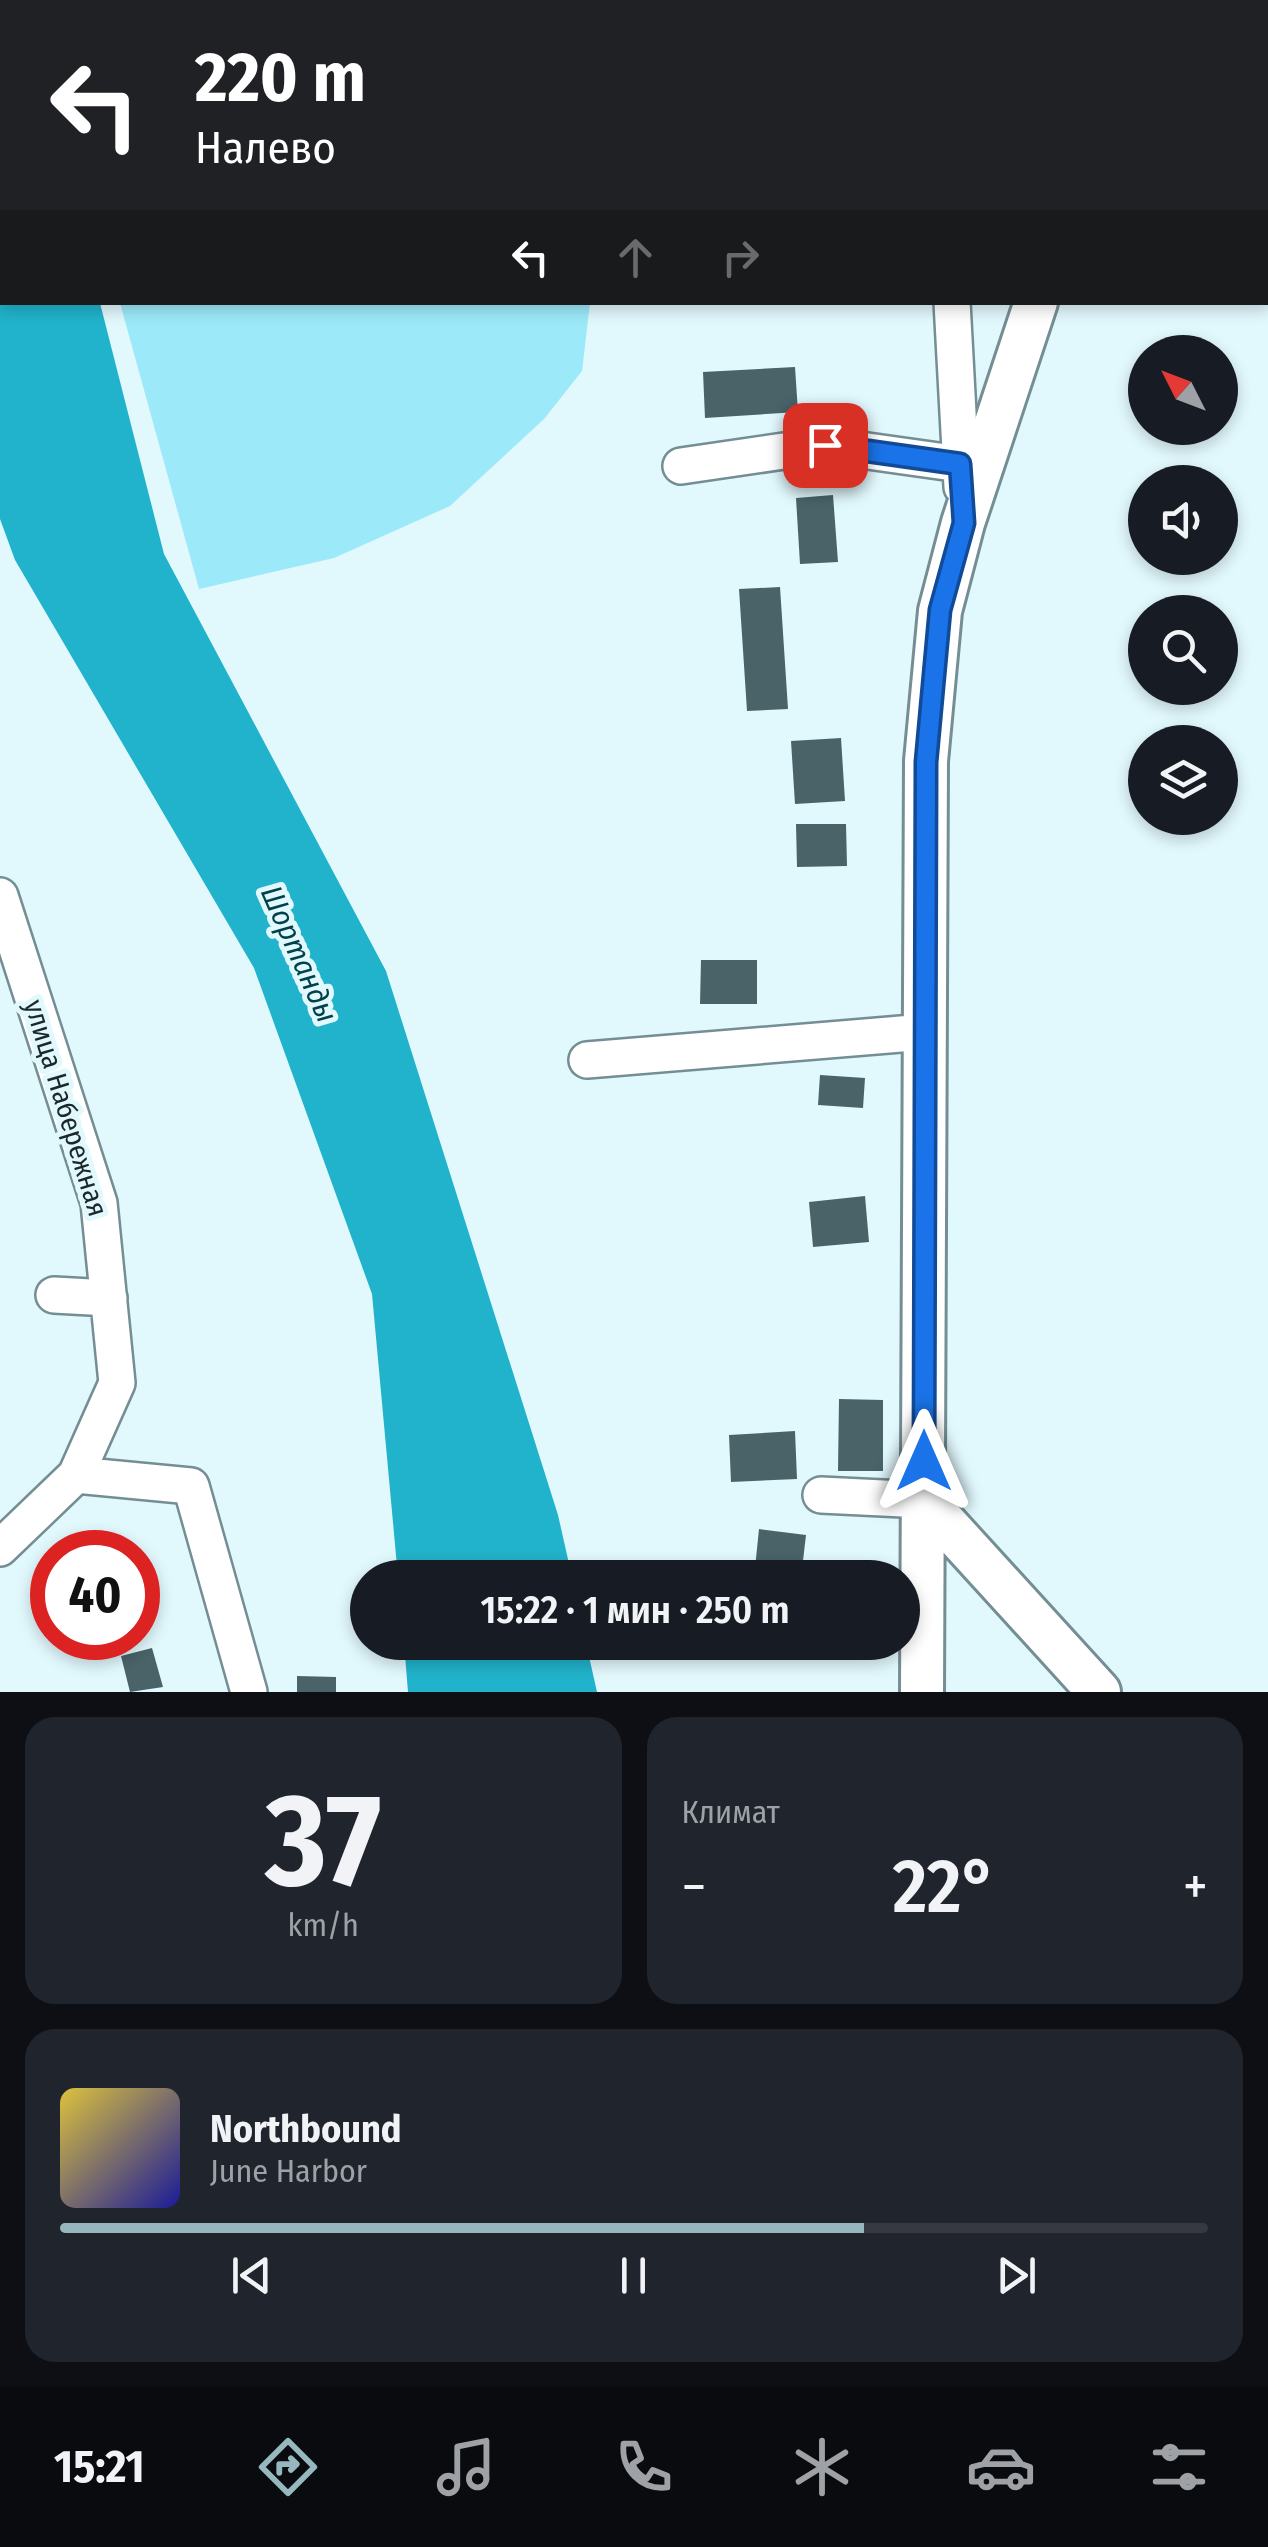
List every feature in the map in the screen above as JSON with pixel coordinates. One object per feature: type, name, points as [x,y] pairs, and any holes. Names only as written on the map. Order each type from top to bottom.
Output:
[{"type":"street","points":[[952,305],[964,523]]},
{"type":"street","points":[[922,1692],[926,762],[940,610],[1035,305]]},
{"type":"street","points":[[681,466],[825,445],[960,464]]},
{"type":"street","name":"улица Набережная","points":[[0,896],[100,1202],[117,1383],[76,1475]]},
{"type":"street","points":[[587,1060],[925,1032]]},
{"type":"street","points":[[54,1295],[109,1298]]},
{"type":"street","points":[[0,1548],[76,1475],[191,1486],[249,1692]]},
{"type":"street","points":[[821,1495],[924,1500],[1099,1692]]},
{"type":"shaded area","points":[[121,305],[590,305],[582,371],[544,419],[450,506],[334,558],[199,589]]},
{"type":"water","name":"Шортанды","points":[[0,305],[101,305],[164,554],[386,971],[558,1515],[568,1560],[396,1560],[372,1294],[254,968],[15,560],[0,519]]},
{"type":"water","points":[[405,1660],[590,1660],[597,1692],[408,1692]]},
{"type":"building","points":[[795,367],[798,412],[705,418],[703,372]]},
{"type":"building","points":[[833,495],[838,562],[800,564],[796,498]]},
{"type":"building","points":[[780,587],[788,709],[747,711],[739,589]]},
{"type":"building","points":[[841,738],[845,801],[795,804],[791,741]]},
{"type":"building","points":[[796,824],[846,824],[847,866],[797,867]]},
{"type":"building","points":[[701,960],[757,960],[757,1004],[700,1004]]},
{"type":"building","points":[[820,1075],[865,1078],[863,1108],[818,1105]]},
{"type":"building","points":[[865,1196],[869,1242],[813,1247],[809,1202]]},
{"type":"building","points":[[839,1399],[883,1400],[883,1471],[838,1471]]},
{"type":"building","points":[[795,1431],[797,1479],[731,1482],[729,1435]]},
{"type":"building","points":[[759,1529],[806,1535],[803,1560],[756,1560]]},
{"type":"building","points":[[122,1660],[155,1660],[163,1687],[130,1692]]},
{"type":"building","points":[[297,1676],[336,1677],[336,1692],[297,1692]]},
{"type":"route","points":[[825,445],[960,464],[964,523],[940,610],[926,762],[924,1461]]}]
